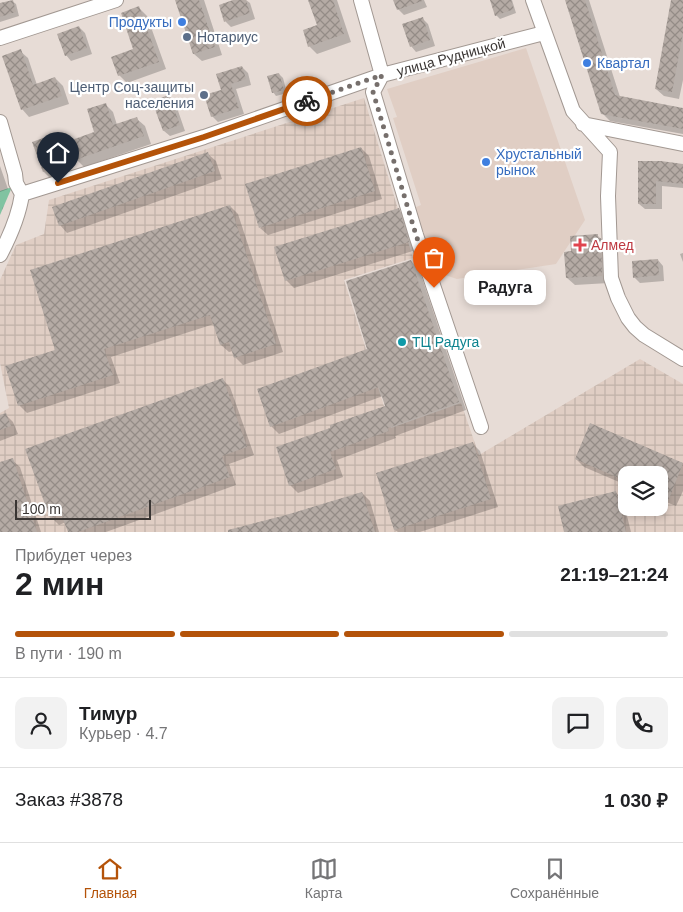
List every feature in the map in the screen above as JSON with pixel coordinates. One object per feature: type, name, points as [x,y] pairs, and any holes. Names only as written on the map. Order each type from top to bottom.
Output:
[{"type":"street","points":[[0,38],[116,0]]},
{"type":"street","points":[[361,0],[382,75],[373,92],[416,235],[481,427]]},
{"type":"street","points":[[533,0],[573,110],[610,152],[608,196],[611,278],[618,298],[628,318],[639,331],[683,359]]},
{"type":"street","name":"улица Рудницкой","points":[[22,194],[204,137],[382,75],[544,33]]},
{"type":"street","points":[[0,122],[16,183],[22,194],[15,222],[0,254]]},
{"type":"street","points":[[584,124],[683,144]]},
{"type":"shaded area","name":"Хрустальный рынок","points":[[526,48],[585,220],[556,264],[457,279],[436,272],[414,208],[421,205],[393,118],[397,117],[387,89]]},
{"type":"shaded area","points":[[364,98],[413,258],[344,280],[391,428],[461,403],[479,455],[640,359],[683,384],[683,532],[0,532],[0,413],[9,408],[0,363],[0,280],[16,245],[44,234],[49,200]]},
{"type":"green space","points":[[12,187],[0,215],[0,191]]},
{"type":"building","points":[[13,0],[16,12],[0,17],[0,3]]},
{"type":"building","points":[[175,0],[199,0],[215,47],[193,54]]},
{"type":"building","points":[[233,0],[246,0],[250,13],[224,22],[219,5]]},
{"type":"building","points":[[308,0],[333,0],[344,34],[308,47],[303,30],[317,25]]},
{"type":"building","points":[[393,0],[422,0],[422,1],[397,10]]},
{"type":"building","points":[[490,0],[511,0],[514,9],[495,16]]},
{"type":"building","points":[[565,0],[585,0],[615,95],[683,108],[683,129],[601,114]]},
{"type":"building","points":[[671,0],[683,0],[683,33],[672,92],[655,89]]},
{"type":"building","points":[[139,6],[159,62],[118,76],[111,57],[133,49],[121,13]]},
{"type":"building","points":[[423,17],[430,40],[410,47],[402,24]]},
{"type":"building","points":[[79,26],[87,48],[65,56],[57,34]]},
{"type":"building","points":[[21,49],[33,85],[55,77],[62,96],[21,110],[2,56]]},
{"type":"building","points":[[242,66],[246,79],[231,84],[239,108],[211,117],[204,95],[221,90],[216,74]]},
{"type":"building","points":[[279,73],[284,90],[272,93],[267,76]]},
{"type":"building","points":[[169,95],[180,125],[163,131],[152,101]]},
{"type":"building","points":[[106,103],[113,125],[137,117],[144,136],[75,160],[69,141],[94,132],[87,109]]},
{"type":"building","points":[[49,136],[60,167],[43,172],[32,142]]},
{"type":"building","points":[[361,147],[375,191],[259,228],[245,184]]},
{"type":"building","points":[[208,152],[215,171],[59,226],[52,207]]},
{"type":"building","points":[[638,161],[661,161],[683,164],[683,184],[656,181],[656,204],[638,204]]},
{"type":"building","points":[[230,205],[276,344],[234,358],[229,342],[220,345],[210,315],[104,349],[113,375],[18,406],[5,366],[55,350],[30,270]]},
{"type":"building","points":[[399,208],[409,242],[285,281],[274,247]]},
{"type":"building","points":[[598,234],[598,238],[601,238],[602,276],[566,278],[564,252],[571,251],[570,236]]},
{"type":"building","points":[[658,259],[659,275],[633,278],[632,261]]},
{"type":"building","points":[[411,260],[459,402],[388,428],[389,431],[330,452],[336,469],[289,486],[276,447],[330,428],[330,425],[385,406],[379,387],[270,427],[257,389],[367,349],[346,281]]},
{"type":"building","points":[[223,378],[247,447],[222,456],[230,477],[78,532],[68,532],[61,514],[50,518],[25,449]]},
{"type":"building","points":[[6,413],[11,426],[0,430],[0,415]]},
{"type":"building","points":[[590,423],[683,463],[669,499],[668,466],[618,466],[618,478],[575,459]]},
{"type":"building","points":[[473,442],[491,499],[394,530],[376,473]]},
{"type":"building","points":[[13,458],[37,532],[0,532],[0,462]]},
{"type":"building","points":[[616,491],[618,516],[622,516],[626,532],[564,532],[558,506]]},
{"type":"building","points":[[362,492],[375,532],[228,532],[228,530]]},
{"type":"way so far","points":[[307,101],[382,75],[373,92],[434,288]]},
{"type":"place","name":"Продукты","points":[[182,22]]},
{"type":"place","name":"Нотариус","points":[[187,37]]},
{"type":"place","name":"Квартал","points":[[587,63]]},
{"type":"place","name":"Центр Соц-защиты населения","points":[[204,95]]},
{"type":"place","name":"Хрустальный рынок","points":[[486,162]]},
{"type":"place","name":"Алмед","points":[[580,245]]},
{"type":"place","name":"Радуга","points":[[434,288]]},
{"type":"place","name":"ТЦ Радуга","points":[[402,342]]},
{"type":"route","points":[[58,183],[204,137],[307,101]]}]
